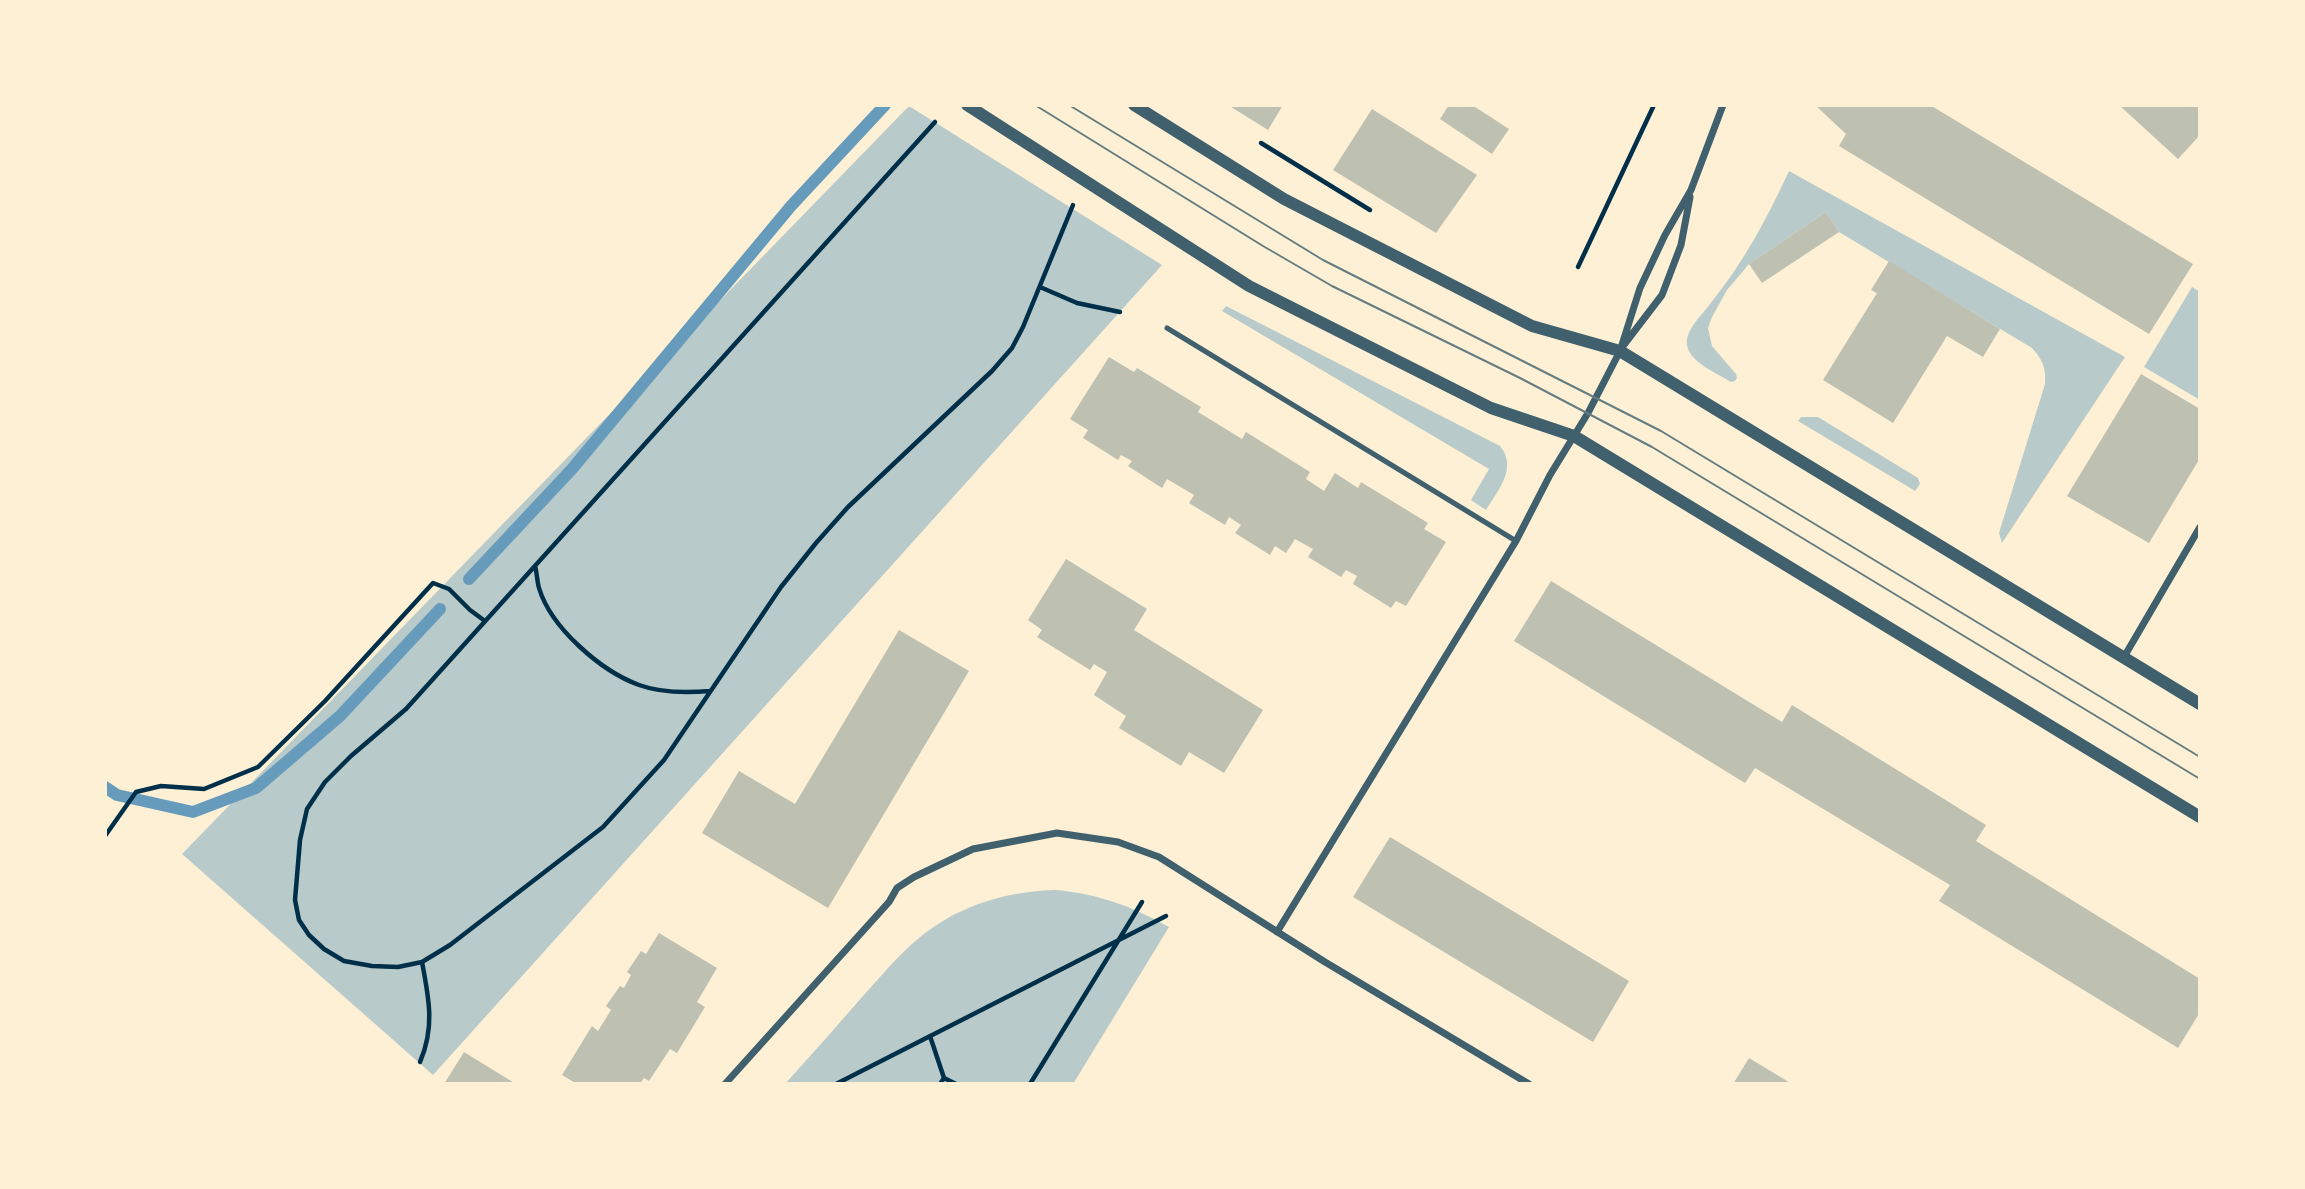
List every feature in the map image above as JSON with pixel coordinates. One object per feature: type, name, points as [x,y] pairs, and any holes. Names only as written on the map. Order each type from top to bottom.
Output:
[{"type":"street","points":[[967,105],[1249,286],[1491,408],[1574,436],[2200,817]]},
{"type":"street","points":[[1134,105],[1284,199],[1532,326],[1620,351],[2200,704]]},
{"type":"street","points":[[1620,351],[1640,288],[1665,235],[1691,190],[1723,105]]},
{"type":"street","points":[[1277,932],[1516,541],[1620,351],[1662,295],[1681,245],[1691,190]]},
{"type":"street","points":[[2124,657],[2200,527]]},
{"type":"street","points":[[725,1084],[889,902],[897,888],[973,849],[1056,833],[1118,842],[1159,856],[1277,932],[1529,1084]]},
{"type":"lane","points":[[1167,328],[1516,541]]},
{"type":"path","points":[[1578,267],[1654,105]]},
{"type":"path","points":[[935,122],[406,709],[325,782],[307,809],[300,840],[295,900],[299,920],[309,935],[324,949],[344,961],[372,966],[398,967],[422,962],[450,945],[603,827],[664,760],[781,587],[817,543],[848,507],[992,371],[1012,348],[1073,205]]},
{"type":"path","points":[[1261,143],[1375,213]]},
{"type":"path","points":[[1040,287],[1077,303],[1120,312]]},
{"type":"path","points":[[535,565],[540,589],[549,608],[563,629],[586,652],[639,685],[690,693],[710,691]]},
{"type":"path","points":[[105,836],[136,792],[161,786],[204,789],[258,767],[325,701],[433,583],[449,589],[485,621]]},
{"type":"path","points":[[1030,1084],[1142,902]]},
{"type":"path","points":[[836,1084],[1166,916]]},
{"type":"path","points":[[420,1062],[428,1044],[430,1021],[422,962]]},
{"type":"path","points":[[930,1036],[944,1078],[956,1084]]},
{"type":"path","points":[[940,1084],[944,1078]]},
{"type":"shaded area","points":[[909,106],[1162,265],[433,1075],[182,854]]},
{"type":"shaded area","points":[[1789,171],[2125,357],[2002,543],[1999,533],[2045,384],[2041,360],[2032,348],[1839,232],[1826,212],[1749,264],[1727,290],[1712,317],[1708,328],[1712,346],[1736,374],[1735,381],[1731,382],[1705,367],[1689,351],[1687,339],[1691,328],[1744,257]]},
{"type":"shaded area","points":[[2192,287],[2200,292],[2200,400],[2144,367]]},
{"type":"shaded area","points":[[1226,306],[1500,446],[1505,454],[1507,471],[1486,510],[1471,500],[1489,469],[1222,311]]},
{"type":"shaded area","points":[[1801,417],[1818,417],[1918,478],[1920,484],[1915,491],[1798,421]]},
{"type":"shaded area","points":[[1056,890],[1114,902],[1169,927],[1073,1084],[785,1084],[888,968],[925,933],[963,910],[993,899]]},
{"type":"building","points":[[1228,105],[1283,105],[1268,130]]},
{"type":"building","points":[[1449,105],[1472,105],[1509,129],[1492,154],[1440,119]]},
{"type":"building","points":[[1815,105],[1930,105],[2193,264],[2149,334],[1839,146],[1846,134]]},
{"type":"building","points":[[2119,105],[2200,105],[2200,135],[2178,159]]},
{"type":"building","points":[[1372,109],[1477,175],[1436,233],[1333,170]]},
{"type":"building","points":[[1826,212],[1839,232],[1762,283],[1749,264]]},
{"type":"building","points":[[1889,261],[2000,329],[1983,357],[1947,336],[1893,423],[1823,380],[1877,293],[1871,290]]},
{"type":"building","points":[[1109,357],[1134,372],[1137,368],[1201,407],[1198,412],[1242,439],[1246,432],[1310,472],[1306,479],[1324,491],[1335,473],[1358,488],[1361,482],[1428,523],[1424,529],[1446,542],[1406,606],[1396,601],[1391,608],[1353,584],[1357,576],[1346,570],[1341,577],[1308,557],[1313,549],[1295,539],[1286,553],[1275,546],[1270,555],[1235,533],[1241,525],[1229,517],[1225,525],[1189,503],[1194,495],[1167,479],[1162,488],[1128,466],[1132,461],[1121,455],[1118,460],[1083,438],[1088,430],[1070,419]]},
{"type":"building","points":[[2141,374],[2200,409],[2200,458],[2149,543],[2067,496]]},
{"type":"building","points":[[1066,559],[1147,609],[1134,630],[1263,710],[1224,773],[1189,752],[1181,766],[1119,728],[1126,716],[1094,695],[1107,672],[1094,664],[1090,670],[1037,637],[1042,630],[1028,620]]},
{"type":"building","points":[[1551,581],[1782,722],[1792,705],[1986,825],[1976,841],[2200,979],[2200,1012],[2178,1048],[1939,901],[1950,885],[1755,768],[1745,783],[1514,641]]},
{"type":"building","points":[[899,630],[969,671],[828,908],[702,833],[739,771],[795,804]]},
{"type":"building","points":[[1390,837],[1629,981],[1593,1042],[1353,897]]},
{"type":"building","points":[[659,933],[717,968],[697,1002],[705,1007],[677,1053],[670,1049],[649,1081],[644,1078],[640,1084],[577,1084],[562,1075],[592,1026],[598,1031],[611,1010],[606,1006],[620,986],[624,988],[631,975],[627,972],[641,951],[646,954]]},
{"type":"building","points":[[464,1052],[516,1084],[444,1084]]},
{"type":"building","points":[[1749,1058],[1792,1084],[1733,1084]]},
{"type":"waterway","points":[[469,579],[572,469],[791,206],[885,105]]},
{"type":"waterway","points":[[105,787],[117,795],[193,812],[256,788],[340,716],[440,609]]},
{"type":"tram line","points":[[1035,105],[1332,286],[1520,378],[1652,447],[2200,779]]},
{"type":"tram line","points":[[1069,105],[1323,260],[1661,431],[2200,757]]}]
